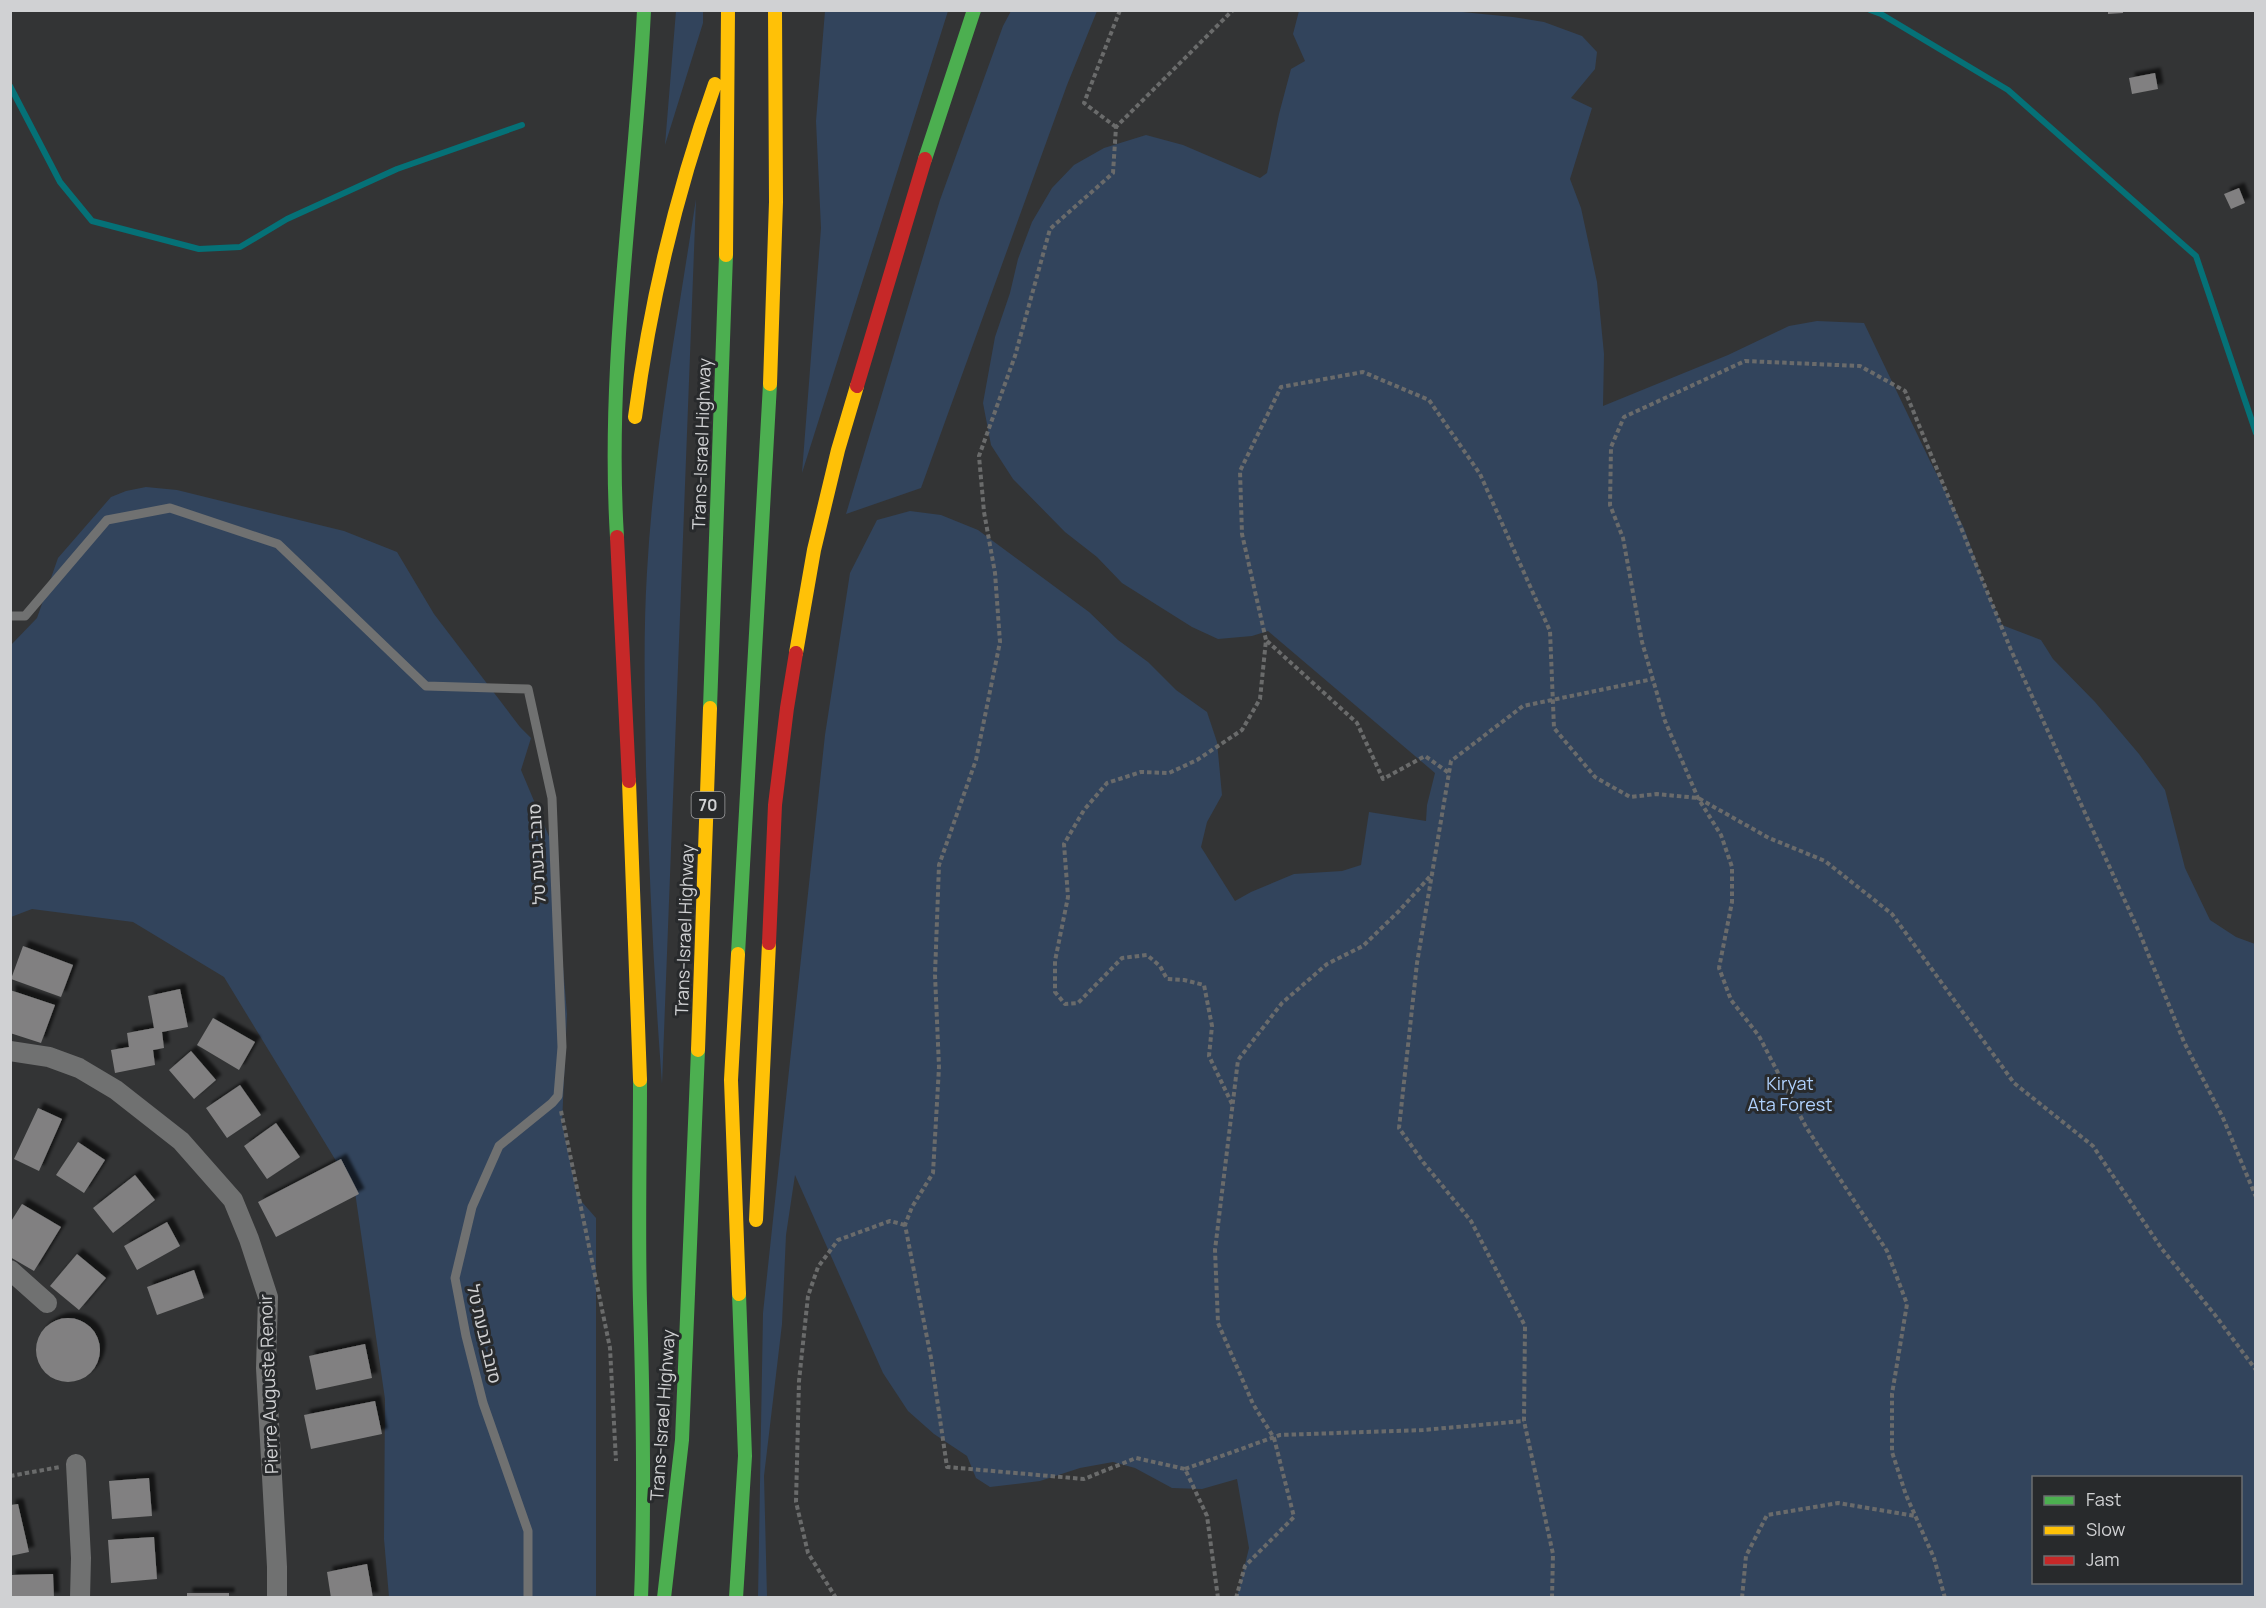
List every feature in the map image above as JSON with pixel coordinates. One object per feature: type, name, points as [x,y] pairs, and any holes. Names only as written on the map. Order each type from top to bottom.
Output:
[{"type":"highway","points":[[641,1598],[644,1404],[640,1301],[640,1071],[626,691],[614,495],[615,406],[621,300],[640,93],[644,10]]},
{"type":"highway","name":"Trans-Israel Highway","points":[[664,1598],[682,1440],[698,1064],[729,202],[728,10]]},
{"type":"highway","name":"70","points":[[736,1598],[745,1456],[731,1080],[771,363],[776,202],[775,10]]},
{"type":"highway","points":[[755,1231],[775,805],[787,708],[814,550],[838,450],[910,204],[974,10]]},
{"type":"highway","points":[[910,204],[971,64]]},
{"type":"highway","points":[[633,434],[642,359],[658,273],[687,161],[714,84]]},
{"type":"highway","points":[[626,691],[625,554],[629,476]]},
{"type":"highway","points":[[745,1456],[753,1290]]},
{"type":"street","name":"Pierre Auguste Renoir","points":[[10,1051],[49,1057],[79,1068],[116,1090],[181,1142],[233,1200],[249,1239],[268,1297],[266,1368],[277,1598]]},
{"type":"street","points":[[10,1270],[47,1303]]},
{"type":"street","points":[[76,1464],[81,1557],[80,1598]]},
{"type":"lane","name":"סובב גבעת טל","points":[[10,616],[25,616],[107,520],[171,508],[278,544],[426,686],[528,689],[552,798],[562,1047],[558,1096],[499,1146],[472,1207],[455,1278],[466,1336],[483,1403],[528,1531],[528,1598]]},
{"type":"path","points":[[1116,127],[1084,103],[1120,10]]},
{"type":"path","points":[[1233,10],[1116,127],[1113,173],[1050,229],[1015,356],[980,456],[984,512],[995,573],[1000,642],[976,760],[939,865],[935,975],[939,1067],[933,1173],[912,1207],[905,1225],[931,1358],[946,1467],[1084,1479],[1136,1458],[1185,1469],[1280,1435],[1423,1430],[1524,1421]]},
{"type":"path","points":[[1945,1598],[1934,1558],[1906,1495],[1892,1452],[1892,1394],[1907,1304],[1887,1251],[1806,1127],[1760,1036],[1731,1000],[1719,968],[1732,902],[1732,867],[1722,835],[1698,798],[1665,721],[1642,642],[1623,538],[1610,505],[1611,447],[1624,417],[1745,361],[1860,366],[1905,391],[2011,650],[2140,934],[2184,1042],[2223,1118],[2256,1197]]},
{"type":"path","points":[[1232,1104],[1209,1056],[1212,1026],[1204,985],[1167,979],[1160,966],[1147,955],[1122,958],[1078,1003],[1065,1005],[1055,992],[1055,962],[1068,897],[1064,844],[1084,810],[1107,783],[1141,772],[1169,773],[1197,760],[1242,730],[1260,699],[1266,640],[1242,534],[1240,471],[1281,387],[1363,372],[1429,400],[1480,474],[1550,631],[1554,728],[1595,777],[1630,797],[1657,794],[1698,798],[1769,838],[1825,861],[1892,914],[2014,1083],[2093,1146],[2162,1249],[2256,1370]]},
{"type":"path","points":[[1266,640],[1357,723],[1383,779],[1425,756],[1449,773]]},
{"type":"path","points":[[1552,1598],[1553,1554],[1524,1421],[1525,1326],[1471,1221],[1423,1162],[1399,1128],[1417,963],[1434,873],[1451,761],[1523,706],[1653,679]]},
{"type":"path","points":[[1236,1598],[1245,1566],[1294,1517],[1274,1438],[1253,1404],[1218,1323],[1215,1250],[1238,1060],[1282,1003],[1327,964],[1363,946],[1434,873]]},
{"type":"path","points":[[558,1096],[610,1348],[617,1472]]},
{"type":"path","points":[[836,1598],[808,1553],[796,1502],[799,1381],[808,1296],[818,1267],[838,1240],[890,1221],[905,1225]]},
{"type":"path","points":[[10,1476],[76,1464]]},
{"type":"path","points":[[1185,1469],[1206,1516],[1218,1598]]},
{"type":"path","points":[[1742,1598],[1746,1556],[1767,1515],[1838,1503],[1915,1516]]},
{"type":"green space","name":"Kiryat Ata Forest","points":[[1442,10],[1544,22],[1582,36],[1597,52],[1595,69],[1571,98],[1592,108],[1570,179],[1581,208],[1597,282],[1604,354],[1603,406],[1728,355],[1789,326],[1817,321],[1864,323],[1964,528],[1985,587],[2002,625],[2041,640],[2053,659],[2095,702],[2139,754],[2165,790],[2185,868],[2210,920],[2236,937],[2255,944],[2255,1597],[1237,1597],[1249,1548],[1237,1479],[1202,1489],[1172,1488],[1135,1468],[1113,1462],[1080,1468],[1040,1481],[990,1487],[976,1478],[967,1456],[934,1434],[908,1411],[883,1373],[795,1175],[786,1235],[782,1324],[764,1476],[767,1597],[758,1598],[763,1313],[825,735],[850,573],[877,520],[910,511],[941,515],[978,530],[1089,612],[1118,640],[1148,662],[1176,690],[1207,712],[1217,742],[1222,795],[1207,822],[1201,847],[1235,901],[1294,874],[1342,871],[1361,865],[1369,812],[1426,821],[1427,805],[1435,773],[1268,631],[1252,636],[1218,639],[1192,627],[1122,583],[1097,557],[1065,532],[1013,479],[991,445],[983,403],[995,337],[1010,293],[1018,259],[1032,222],[1052,188],[1074,165],[1104,148],[1146,135],[1183,145],[1260,178],[1267,173],[1291,69],[1305,61],[1293,34],[1299,11]]},
{"type":"green space","points":[[676,11],[703,11],[703,23],[665,145]]},
{"type":"green space","points":[[825,11],[948,11],[802,473],[821,228],[816,121]]},
{"type":"green space","points":[[1011,11],[1097,11],[1067,85],[921,488],[846,514],[940,200],[1003,26]]},
{"type":"green space","points":[[696,199],[662,1084],[647,807],[646,596],[655,478]]},
{"type":"green space","points":[[146,487],[177,490],[344,531],[397,552],[434,614],[520,727],[531,738],[521,770],[553,846],[567,1014],[562,1123],[576,1190],[582,1202],[596,1218],[596,1597],[389,1597],[384,1539],[385,1399],[355,1192],[224,977],[133,922],[32,909],[11,917],[10,646],[37,618],[58,558],[111,497]]},
{"type":"building","points":[[2108,10],[2123,10],[2123,13],[2108,14]]},
{"type":"building","points":[[2155,73],[2158,89],[2132,94],[2129,78]]},
{"type":"building","points":[[2239,188],[2245,203],[2231,209],[2224,194]]},
{"type":"building","points":[[23,946],[73,965],[61,997],[11,979]]},
{"type":"building","points":[[180,989],[188,1027],[162,1032],[164,1048],[153,1050],[155,1065],[115,1073],[111,1050],[129,1047],[127,1033],[154,1028],[148,996]]},
{"type":"building","points":[[10,990],[55,1005],[41,1043],[10,1033]]},
{"type":"building","points":[[213,1018],[255,1042],[239,1070],[197,1045]]},
{"type":"building","points":[[191,1051],[216,1080],[194,1099],[169,1070]]},
{"type":"building","points":[[240,1085],[261,1115],[227,1138],[206,1108]]},
{"type":"building","points":[[38,1108],[62,1119],[39,1171],[14,1159]]},
{"type":"building","points":[[276,1123],[300,1157],[267,1179],[244,1146]]},
{"type":"building","points":[[78,1142],[105,1160],[84,1193],[56,1175]]},
{"type":"building","points":[[341,1159],[359,1194],[276,1237],[258,1202]]},
{"type":"building","points":[[135,1175],[155,1200],[113,1233],[93,1208]]},
{"type":"building","points":[[22,1204],[61,1227],[34,1271],[10,1257],[10,1223]]},
{"type":"building","points":[[167,1222],[180,1246],[137,1270],[124,1246]]},
{"type":"building","points":[[77,1254],[106,1278],[79,1310],[50,1286]]},
{"type":"building","points":[[194,1270],[204,1298],[157,1315],[147,1287]]},
{"type":"building","points":[[68,1318],[86,1324],[94,1332],[100,1350],[94,1368],[86,1376],[68,1382],[50,1376],[42,1368],[36,1350],[42,1332],[50,1324]]},
{"type":"building","points":[[365,1344],[372,1378],[316,1390],[309,1356]]},
{"type":"building","points":[[375,1401],[382,1434],[311,1449],[304,1415]]},
{"type":"building","points":[[149,1478],[152,1516],[112,1519],[109,1481]]},
{"type":"building","points":[[18,1504],[29,1552],[10,1556],[10,1505]]},
{"type":"building","points":[[154,1537],[157,1579],[111,1583],[108,1540]]},
{"type":"building","points":[[367,1564],[373,1598],[331,1598],[327,1572]]},
{"type":"building","points":[[53,1574],[54,1598],[10,1598],[10,1575]]},
{"type":"building","points":[[187,1593],[229,1593],[229,1598],[187,1598]]},
{"type":"waterway","points":[[1870,10],[1881,14],[2008,90],[2196,256],[2256,433]]},
{"type":"waterway","points":[[10,86],[60,182],[92,221],[199,249],[240,247],[287,219],[397,169],[522,125]]},
{"type":"traffic: fast","points":[[617,537],[615,405],[644,10]]},
{"type":"traffic: fast","points":[[925,159],[974,10]]},
{"type":"traffic: fast","points":[[710,708],[726,255]]},
{"type":"traffic: fast","points":[[738,954],[770,384]]},
{"type":"traffic: fast","points":[[664,1598],[682,1440],[698,1050]]},
{"type":"traffic: fast","points":[[640,1080],[639,1247],[643,1413],[641,1598]]},
{"type":"traffic: fast","points":[[736,1598],[745,1456],[739,1294]]},
{"type":"traffic: slow","points":[[726,255],[728,10]]},
{"type":"traffic: slow","points":[[770,384],[776,202],[775,10]]},
{"type":"traffic: slow","points":[[635,417],[648,332],[666,249],[688,166],[715,84]]},
{"type":"traffic: slow","points":[[796,653],[814,550],[838,450],[857,386]]},
{"type":"traffic: slow","points":[[698,1050],[710,708]]},
{"type":"traffic: slow","points":[[629,781],[640,1080]]},
{"type":"traffic: slow","points":[[756,1220],[769,943]]},
{"type":"traffic: slow","points":[[738,954],[731,1080],[739,1294]]},
{"type":"traffic: jam","points":[[857,386],[925,159]]},
{"type":"traffic: jam","points":[[617,537],[629,781]]},
{"type":"traffic: jam","points":[[769,943],[775,805],[796,653]]}]
